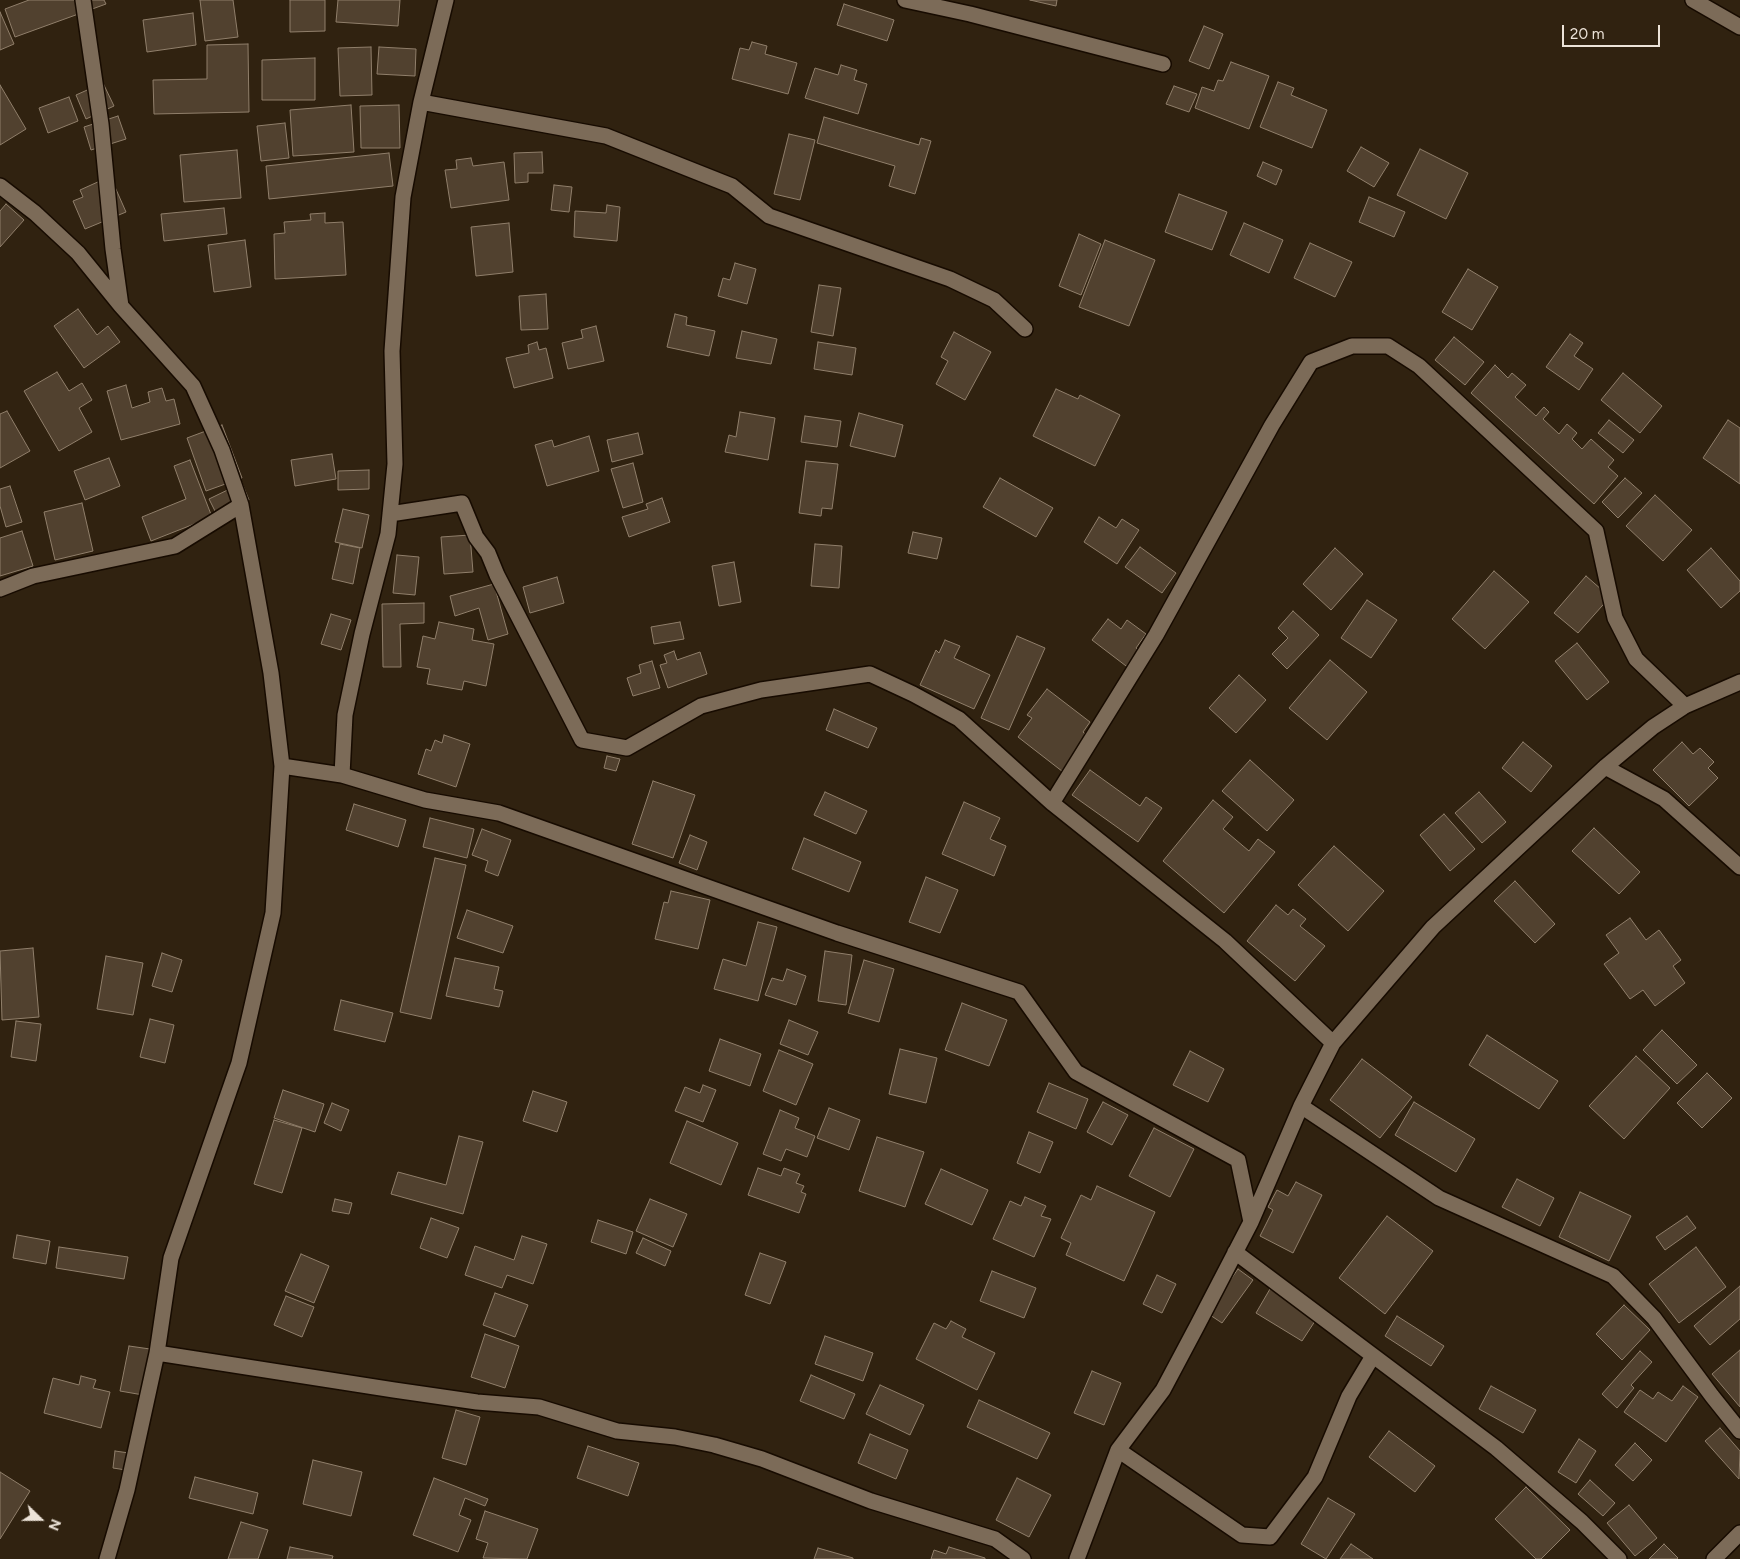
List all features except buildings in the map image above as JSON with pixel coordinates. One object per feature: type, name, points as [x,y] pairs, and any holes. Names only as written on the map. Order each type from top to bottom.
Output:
[{"type":"street","points":[[83,0],[100,124],[121,306]]},
{"type":"street","points":[[342,775],[345,715],[362,634],[388,534],[395,464],[392,351],[403,197],[421,102],[446,0]]},
{"type":"street","points":[[905,0],[970,14],[1163,64]]},
{"type":"street","points":[[1693,0],[1740,28]]},
{"type":"street","points":[[421,102],[606,136],[732,186],[769,216],[950,280],[994,300],[1025,329]]},
{"type":"street","points":[[0,186],[35,213],[78,253],[121,306],[193,386],[222,450],[241,505],[271,673],[282,766],[273,913],[239,1063],[171,1258],[157,1353],[126,1490],[107,1559]]},
{"type":"street","points":[[1052,803],[1156,635],[1272,425],[1311,362],[1352,346],[1388,346],[1418,366],[1596,530],[1615,618],[1636,659],[1685,706]]},
{"type":"street","points":[[390,514],[462,503],[476,537],[488,552],[497,575],[582,740],[627,748],[701,706],[762,690],[870,674],[913,694],[959,719],[1052,803],[1225,941],[1333,1043]]},
{"type":"street","points":[[0,589],[33,576],[175,546],[241,505]]},
{"type":"street","points":[[1077,1559],[1118,1450],[1163,1390],[1236,1252],[1251,1222],[1301,1106],[1333,1043],[1432,927],[1605,767],[1652,727],[1685,706],[1740,682]]},
{"type":"street","points":[[282,766],[342,775],[425,800],[498,813],[837,933],[1019,992],[1076,1072],[1238,1160],[1251,1222]]},
{"type":"street","points":[[1605,767],[1664,799],[1740,867]]},
{"type":"street","points":[[1301,1106],[1439,1198],[1613,1276],[1654,1318],[1740,1431]]},
{"type":"street","points":[[1236,1252],[1496,1448],[1582,1522],[1619,1559]]},
{"type":"street","points":[[157,1353],[477,1402],[539,1407],[617,1431],[675,1436],[714,1445],[762,1459],[871,1501],[995,1539],[1023,1559]]},
{"type":"street","points":[[1118,1450],[1242,1535],[1270,1537],[1314,1476],[1349,1396],[1373,1356]]},
{"type":"street","points":[[1714,1559],[1740,1533]]}]
